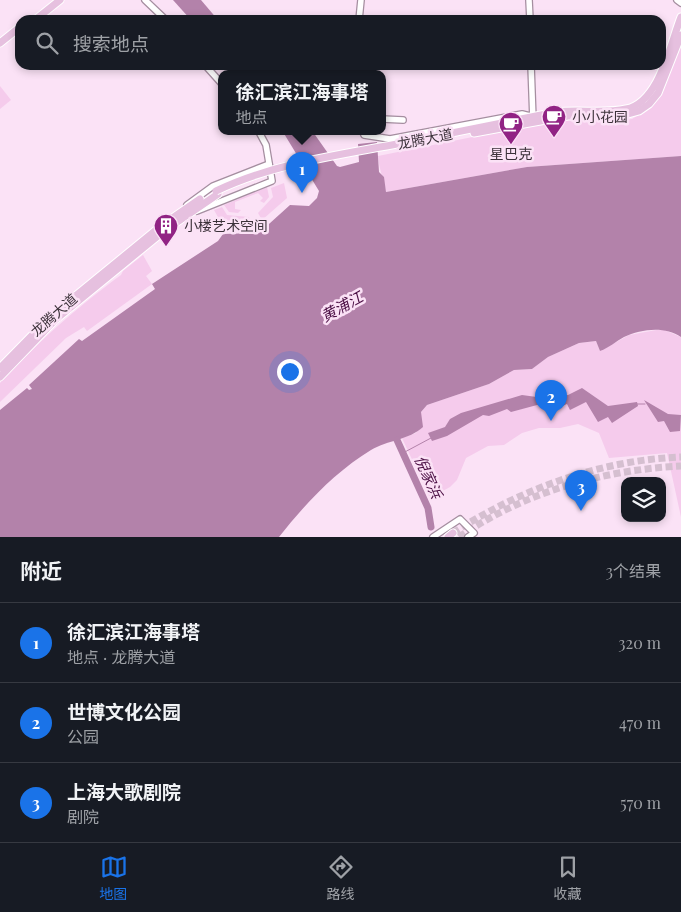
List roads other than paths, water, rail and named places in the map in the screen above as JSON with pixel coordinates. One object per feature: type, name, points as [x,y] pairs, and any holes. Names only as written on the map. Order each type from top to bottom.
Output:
[{"type":"main road","points":[[34,15],[53,0]]},
{"type":"main road","points":[[41,15],[60,0]]},
{"type":"main road","name":"龙腾大道","points":[[666,57],[681,17]]},
{"type":"main road","points":[[0,43],[15,31]]},
{"type":"main road","name":"龙腾大道","points":[[533,120],[579,115],[621,116],[639,111],[649,104],[658,92],[681,34]]},
{"type":"main road","points":[[0,49],[15,36]]},
{"type":"main road","name":"龙腾大道","points":[[0,368],[51,316],[185,211],[243,179],[278,168],[579,110],[620,110],[641,103],[650,95],[661,70]]},
{"type":"main road","name":"龙腾大道","points":[[0,377],[55,320],[185,211]]},
{"type":"street","points":[[145,0],[161,15]]},
{"type":"street","points":[[360,15],[361,0]]},
{"type":"street","points":[[529,0],[530,15]]},
{"type":"street","points":[[677,0],[681,3]]},
{"type":"street","points":[[209,70],[218,80]]},
{"type":"street","points":[[531,70],[533,120]]},
{"type":"street","points":[[372,135],[390,139],[522,114],[533,120]]},
{"type":"street","points":[[386,119],[403,120]]},
{"type":"street","points":[[185,211],[272,181],[265,142],[261,135]]},
{"type":"street","points":[[185,211],[200,194],[214,186],[270,164]]},
{"type":"street","points":[[433,537],[460,520],[477,535]]},
{"type":"street","points":[[468,537],[477,535]]},
{"type":"water","points":[[173,0],[201,0],[214,15],[186,15]]},
{"type":"water","name":"黄浦江","points":[[285,135],[315,135],[337,166],[340,167],[359,162],[358,144],[377,142],[379,172],[384,177],[386,192],[527,167],[681,156],[681,337],[668,331],[660,330],[638,332],[624,337],[600,351],[596,341],[579,343],[548,357],[532,369],[514,370],[489,384],[427,405],[421,412],[423,427],[411,435],[371,450],[345,468],[310,501],[279,537],[0,537],[0,410],[27,388],[29,390],[32,389],[29,385],[79,339],[82,341],[155,289],[152,284],[218,241],[223,234],[259,233],[290,205],[309,206],[317,198],[319,191]]},
{"type":"water","points":[[582,388],[608,406],[637,402],[638,406],[612,423],[608,417],[598,422],[586,402],[570,410],[567,404],[562,406],[557,396],[568,395]]},
{"type":"water","points":[[522,395],[550,397],[552,401],[511,412],[507,409],[489,416],[483,415],[447,436],[432,441],[428,433],[445,427],[450,419],[461,413]]},
{"type":"water","points":[[644,400],[668,414],[681,415],[680,431],[670,432],[664,421],[658,422]]},
{"type":"waterway","points":[[637,404],[645,404]]},
{"type":"waterway","points":[[403,453],[431,438]]},
{"type":"waterway","name":"倪家浜","points":[[397,440],[428,508],[431,527]]},
{"type":"tunnel","points":[[453,533],[506,503],[533,490],[562,480],[621,464],[681,457]]},
{"type":"tunnel","points":[[459,537],[510,507],[565,486],[622,472],[681,466]]},
{"type":"place","name":"小小花园","points":[[554,138]]},
{"type":"place","name":"星巴克","points":[[511,145]]},
{"type":"place","name":"徐汇滨江海事塔","points":[[302,193]]},
{"type":"place","name":"小楼艺术空间","points":[[166,247]]},
{"type":"place","name":"世博文化公园","points":[[551,421]]},
{"type":"place","name":"上海大歌剧院","points":[[581,511]]}]
